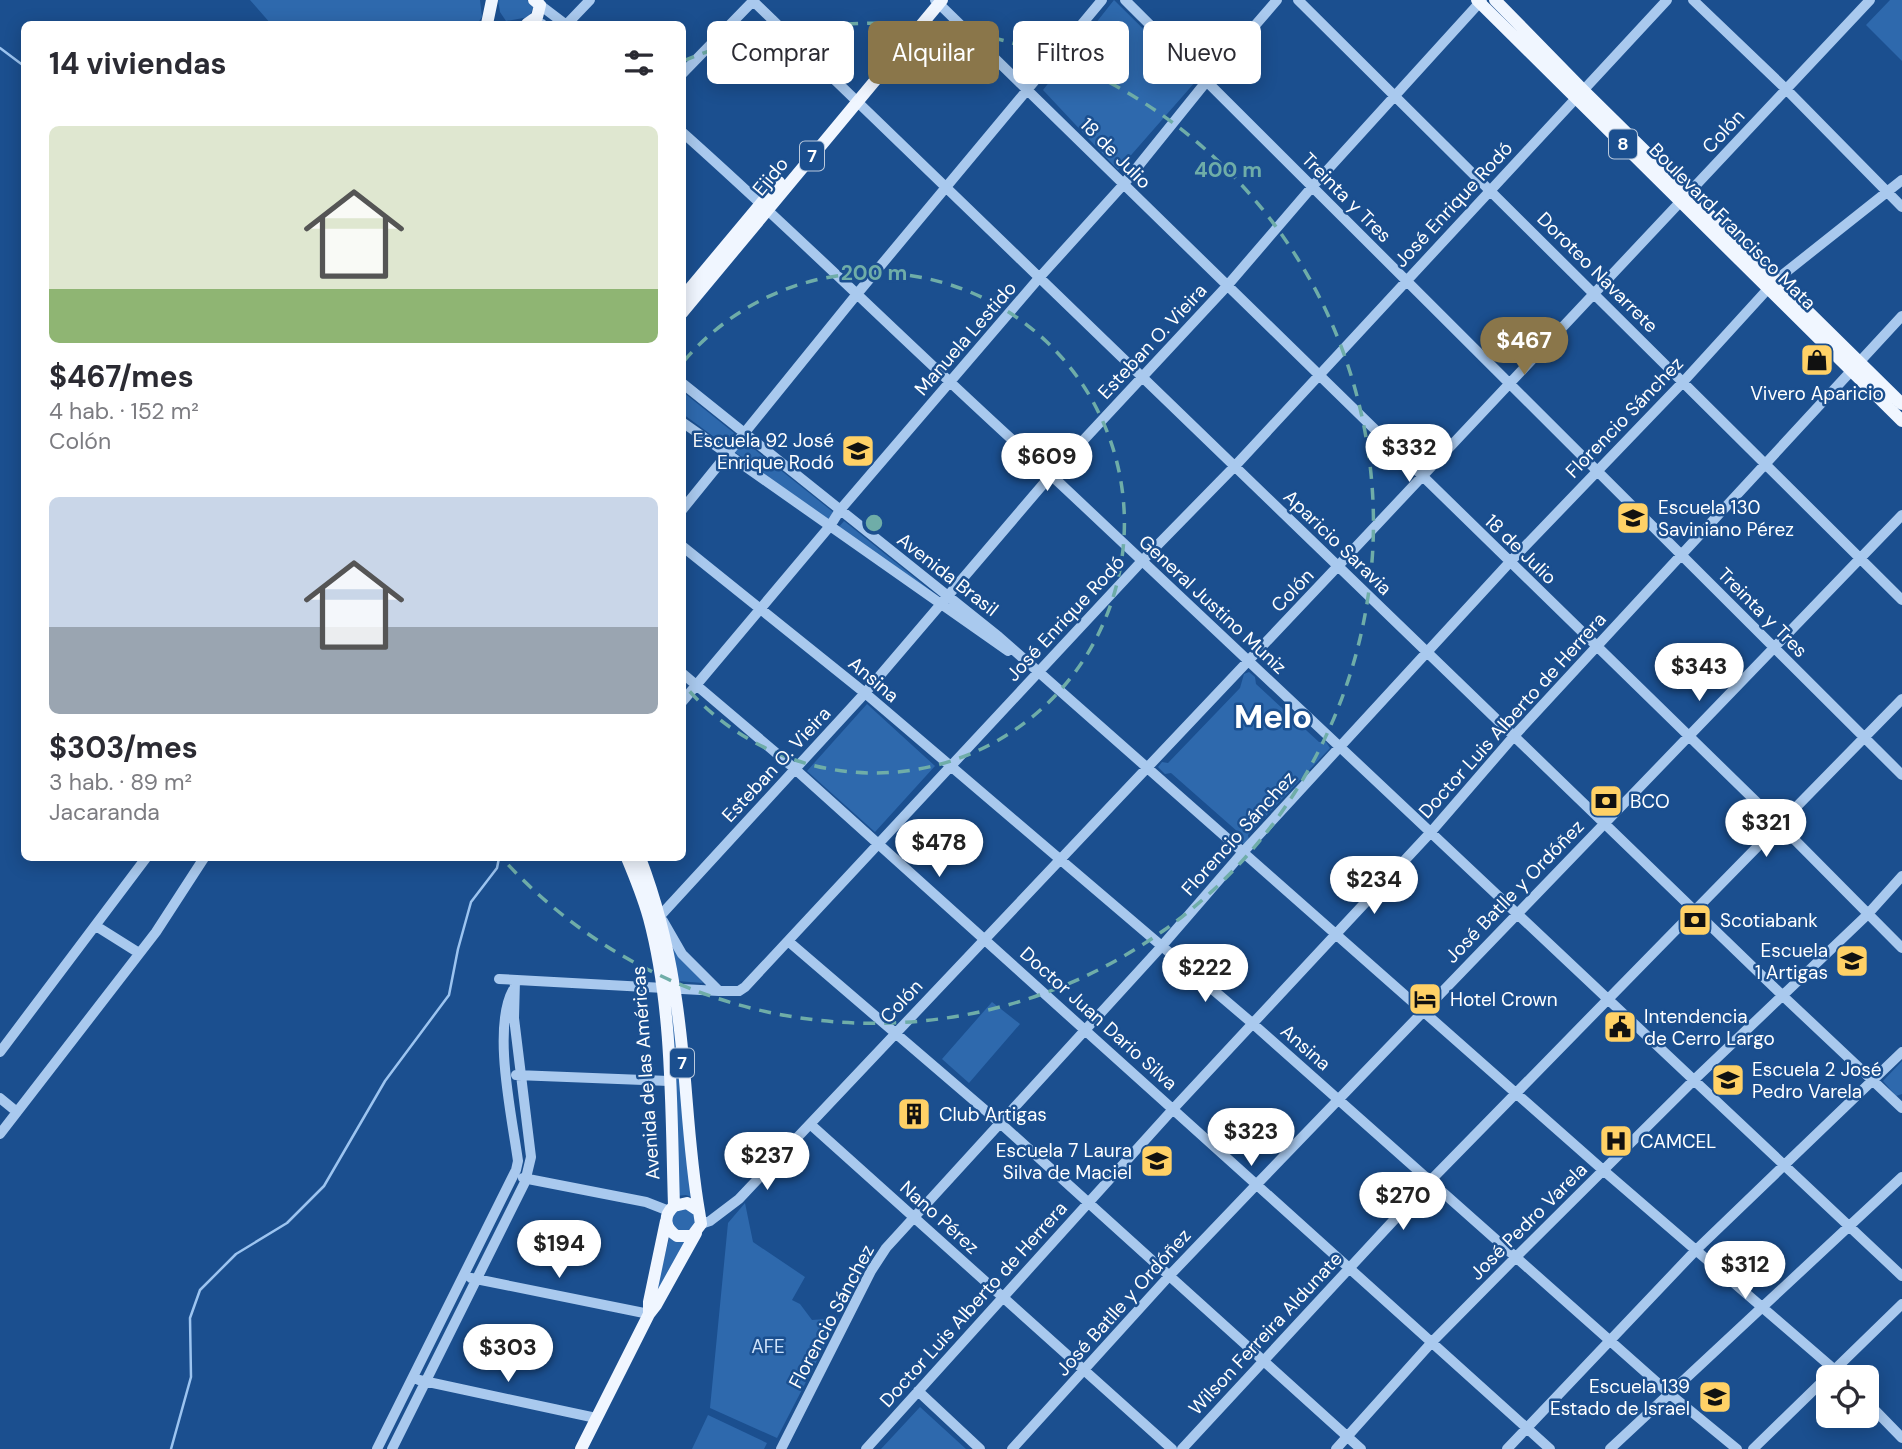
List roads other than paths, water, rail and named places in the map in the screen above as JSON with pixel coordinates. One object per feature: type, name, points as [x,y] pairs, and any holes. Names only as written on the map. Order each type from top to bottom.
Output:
[{"type":"main road","points":[[491,21],[492,0]]},
{"type":"main road","name":"Boulevard Francisco Mata","points":[[1495,0],[1579,94]]},
{"type":"main road","name":"Ejido","points":[[686,294],[765,206],[937,1]]},
{"type":"main road","name":"Boulevard Francisco Mata","points":[[1480,1],[1686,197],[1856,366],[1902,404]]},
{"type":"main road","points":[[534,21],[537,3]]},
{"type":"main road","name":"Ejido","points":[[686,308],[765,206]]},
{"type":"main road","name":"Boulevard Francisco Mata","points":[[1856,366],[1902,421]]},
{"type":"main road","name":"Avenida de las Américas","points":[[628,861],[655,918]]},
{"type":"main road","name":"Avenida de las Américas","points":[[581,1449],[699,1222],[668,989],[641,861]]},
{"type":"main road","name":"Avenida de las Américas","points":[[649,1314],[649,1302],[670,1212],[668,989]]},
{"type":"main road","name":"Avenida de las Américas","points":[[670,1212],[687,1203],[699,1222]]},
{"type":"main road","points":[[670,1212],[670,1231],[680,1237],[689,1237],[699,1222]]},
{"type":"street","points":[[569,21],[590,0]]},
{"type":"street","points":[[686,70],[753,0]]},
{"type":"street","name":"Aparicio Saravia","points":[[753,0],[1902,1108]]},
{"type":"street","points":[[686,505],[857,294],[1102,0]]},
{"type":"street","name":"Treinta y Tres","points":[[1125,0],[1146,21]]},
{"type":"street","name":"Manuela Lestido","points":[[1259,21],[1277,0]]},
{"type":"street","name":"Doroteo Navarrete","points":[[1298,0],[1902,600]]},
{"type":"street","name":"José Enrique Rodó","points":[[499,979],[515,983],[719,991],[739,991],[745,987],[1141,562],[1235,466],[1667,0]]},
{"type":"street","points":[[1693,0],[1786,89],[1902,207]]},
{"type":"street","name":"Colón","points":[[699,1222],[710,1221],[739,1199],[1870,0]]},
{"type":"street","name":"18 de Julio","points":[[937,1],[1779,824],[1902,948]]},
{"type":"street","name":"Esteban O. Vieira","points":[[655,918],[865,693],[1051,475],[1227,286],[1312,187],[1480,1]]},
{"type":"street","points":[[537,3],[562,21]]},
{"type":"street","name":"Manuela Lestido","points":[[686,698],[830,526],[840,510],[1039,278],[1123,185],[1204,84]]},
{"type":"street","name":"Treinta y Tres","points":[[1208,84],[1902,775]]},
{"type":"street","name":"General Justino Muniz","points":[[686,136],[765,206],[950,383],[1902,1276]]},
{"type":"street","name":"Florencio Sánchez","points":[[785,1447],[871,1271],[915,1216],[1161,947],[1244,851],[1509,563],[1773,284],[1902,180]]},
{"type":"street","name":"Doctor Luis Alberto de Herrera","points":[[866,1449],[1174,1108],[1431,832],[1514,736],[1902,316]]},
{"type":"street","name":"Avenida Brasil","points":[[686,386],[999,637],[1337,933],[1423,1013],[1830,1365]]},
{"type":"street","name":"Avenida Brasil","points":[[686,425],[939,605],[1026,662]]},
{"type":"street","name":"José Batlle y Ordóñez","points":[[1013,1449],[1170,1275],[1338,1098],[1902,515]]},
{"type":"street","name":"Ansina","points":[[686,549],[865,693],[1252,1023],[1670,1394],[1737,1449]]},
{"type":"street","name":"Doctor Juan Dario Silva","points":[[686,676],[795,769],[1550,1449]]},
{"type":"street","name":"Wilson Ferreira Aldunate","points":[[1182,1449],[1431,1180],[1902,699]]},
{"type":"street","points":[[0,1052],[144,861]]},
{"type":"street","points":[[0,1134],[139,953],[202,861]]},
{"type":"street","name":"José Pedro Varela","points":[[1336,1449],[1432,1342],[1695,1079],[1867,915],[1902,876]]},
{"type":"street","points":[[655,918],[682,954],[719,991]]},
{"type":"street","points":[[96,926],[139,953]]},
{"type":"street","points":[[788,941],[999,1122],[1361,1449]]},
{"type":"street","points":[[377,1449],[518,1161],[506,1074],[505,1011],[515,983]]},
{"type":"street","points":[[392,1449],[526,1179],[531,1157],[514,1018],[515,983]]},
{"type":"street","points":[[1507,1449],[1696,1250],[1902,1052]]},
{"type":"street","points":[[506,1074],[669,1081]]},
{"type":"street","points":[[0,1098],[17,1112]]},
{"type":"street","name":"Nano Pérez","points":[[810,1124],[1172,1449]]},
{"type":"street","points":[[513,1175],[646,1202],[670,1212]]},
{"type":"street","points":[[1610,1449],[1902,1177]]},
{"type":"street","points":[[463,1276],[649,1314]]},
{"type":"street","points":[[1846,1365],[1902,1304]]},
{"type":"street","points":[[412,1378],[596,1418]]},
{"type":"street","points":[[918,1391],[980,1449]]},
{"type":"street","points":[[1753,1449],[1816,1393]]},
{"type":"street","points":[[1879,1414],[1902,1438]]},
{"type":"waterway","points":[[0,48],[21,64]]},
{"type":"waterway","points":[[171,1449],[191,1377],[190,1318],[200,1290],[236,1254],[287,1223],[324,1186],[385,1081],[449,995],[471,902],[497,868],[498,861]]},
{"type":"place","name":"Vivero Aparicio","points":[[1817,360]]},
{"type":"place","name":"Escuela 92 José Enrique Rodó","points":[[858,451]]},
{"type":"place","name":"Escuela 130 Saviniano Pérez","points":[[1633,518]]},
{"type":"place","name":"BCO","points":[[1606,801]]},
{"type":"place","name":"Scotiabank","points":[[1695,920]]},
{"type":"place","name":"Escuela 1 Artigas","points":[[1852,961]]},
{"type":"place","name":"Hotel Crown","points":[[1425,999]]},
{"type":"place","name":"Intendencia de Cerro Largo","points":[[1620,1027]]},
{"type":"place","name":"Escuela 2 José Pedro Varela","points":[[1728,1080]]},
{"type":"place","name":"Club Artigas","points":[[914,1114]]},
{"type":"place","name":"CAMCEL","points":[[1616,1141]]},
{"type":"place","name":"Escuela 7 Laura Silva de Maciel","points":[[1157,1161]]},
{"type":"place","name":"Escuela 139 Estado de Israel","points":[[1715,1397]]},
{"type":"district","name":"Melo","points":[[1273,716]]},
{"type":"park label","name":"AFE","points":[[768,1346]]}]
